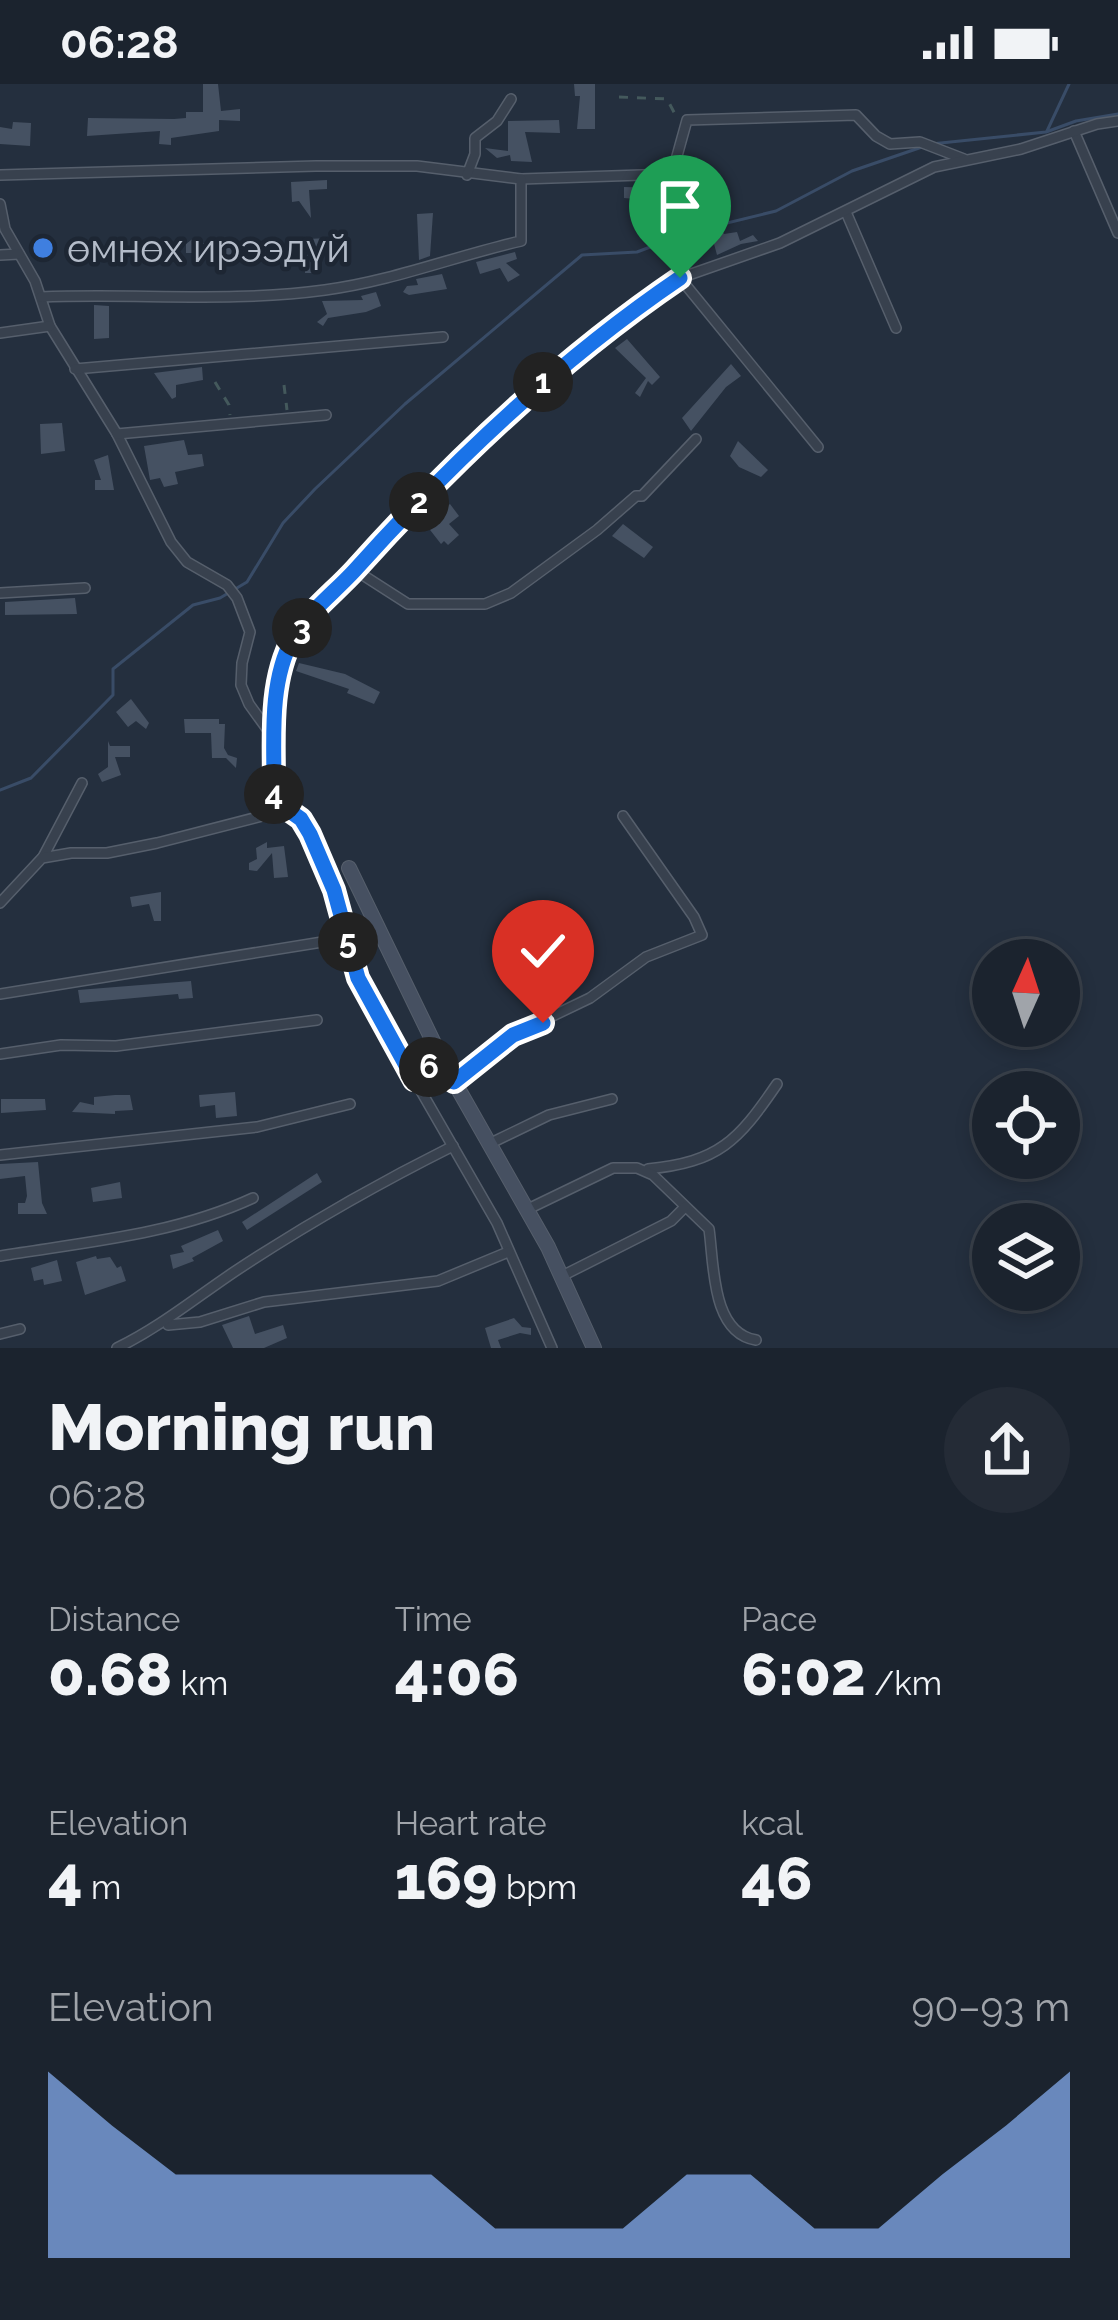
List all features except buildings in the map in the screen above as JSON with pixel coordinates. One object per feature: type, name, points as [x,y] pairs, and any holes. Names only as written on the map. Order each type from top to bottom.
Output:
[{"type":"street","points":[[467,175],[476,154],[476,138],[497,121],[512,99]]},
{"type":"street","points":[[0,175],[316,166],[417,166],[521,179],[672,174],[687,120],[856,115],[890,144],[920,142],[967,161]]},
{"type":"street","points":[[42,858],[107,853],[266,815],[274,800],[278,681],[294,637],[531,393],[600,333],[680,278],[780,243],[934,167],[1118,121]]},
{"type":"street","points":[[1074,131],[1118,233]]},
{"type":"street","points":[[41,297],[206,298],[378,282],[521,241],[521,179]]},
{"type":"street","points":[[0,204],[5,229],[41,297],[50,326],[117,434],[172,542],[187,562],[227,585],[237,597],[250,632],[241,685],[276,740]]},
{"type":"street","points":[[846,212],[896,328]]},
{"type":"street","points":[[0,255],[19,254]]},
{"type":"street","points":[[680,278],[818,447]]},
{"type":"street","points":[[0,333],[50,326]]},
{"type":"street","points":[[75,369],[443,337]]},
{"type":"street","points":[[117,434],[326,415]]},
{"type":"street","points":[[355,570],[408,604],[485,604],[511,593],[642,496],[696,439]]},
{"type":"street","points":[[0,592],[86,587]]},
{"type":"street","points":[[0,903],[42,858],[82,782]]},
{"type":"street","points":[[274,800],[301,819],[310,834],[334,890],[371,1006],[497,1223],[552,1348]]},
{"type":"street","points":[[454,1082],[513,1035],[590,998],[646,957],[702,935],[623,816]]},
{"type":"street","points":[[350,868],[444,1064],[562,1276],[594,1348]]},
{"type":"street","points":[[0,994],[347,938]]},
{"type":"street","points":[[0,1054],[61,1046],[116,1046],[317,1020]]},
{"type":"street","points":[[414,1080],[428,1067],[444,1064]]},
{"type":"street","points":[[526,1210],[614,1168],[677,1166],[731,1144],[777,1084]]},
{"type":"street","points":[[489,1144],[549,1115],[612,1100]]},
{"type":"street","points":[[0,1155],[238,1129],[350,1104]]},
{"type":"street","points":[[117,1348],[163,1326],[230,1275],[363,1191],[452,1147]]},
{"type":"street","points":[[643,1170],[710,1228],[716,1292],[733,1328],[757,1340]]},
{"type":"street","points":[[0,1256],[168,1229],[213,1217],[253,1198]]},
{"type":"street","points":[[562,1276],[671,1221],[685,1207]]},
{"type":"street","points":[[163,1326],[200,1322],[265,1302],[438,1281],[508,1252]]},
{"type":"street","points":[[0,1334],[20,1329]]},
{"type":"path","points":[[619,98],[667,99],[682,135]]},
{"type":"path","points":[[215,382],[229,405],[230,423]]},
{"type":"path","points":[[284,385],[288,418]]},
{"type":"waterway","points":[[1047,131],[1069,84]]},
{"type":"waterway","points":[[931,144],[1046,132],[1118,114]]},
{"type":"waterway","points":[[0,790],[31,778],[113,695],[113,669],[193,605],[220,598],[247,582],[283,523],[315,489],[405,404],[582,255],[637,252],[690,232],[776,211],[852,171],[922,147]]},
{"type":"place","name":"өмнөх ирээдүй","points":[[43,248]]},
{"type":"route","points":[[543,1023],[513,1035],[454,1082],[444,1064],[428,1067],[414,1080],[358,978],[334,890],[310,834],[301,819],[274,800],[278,681],[294,637],[438,483],[600,333],[680,278]]}]
